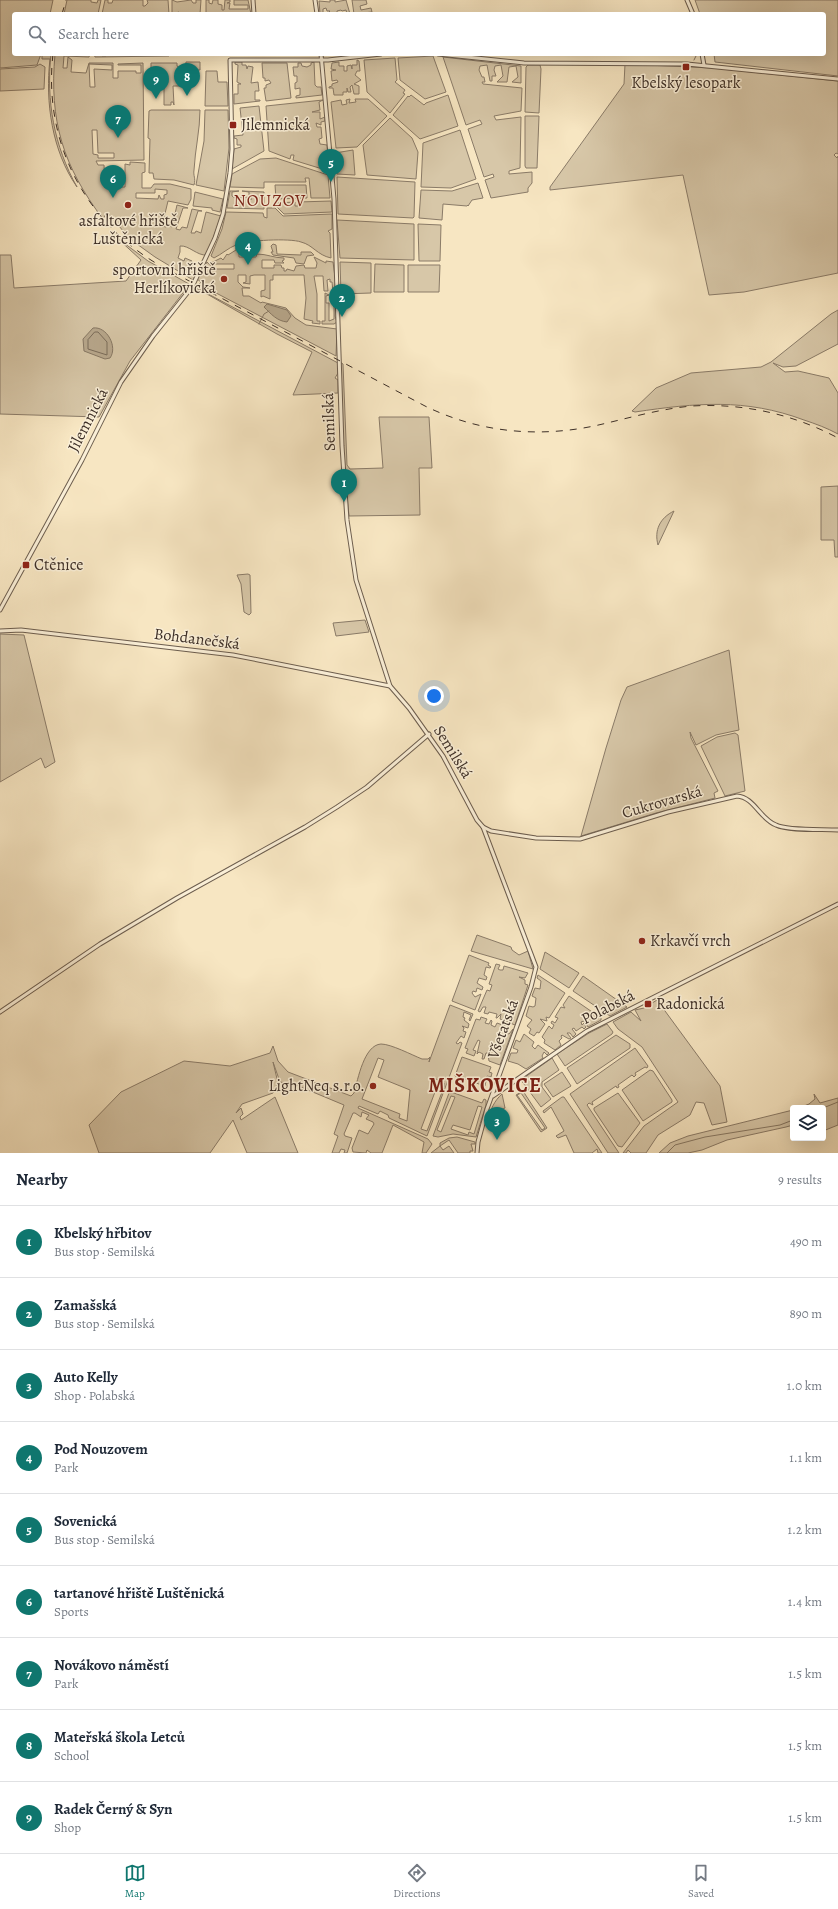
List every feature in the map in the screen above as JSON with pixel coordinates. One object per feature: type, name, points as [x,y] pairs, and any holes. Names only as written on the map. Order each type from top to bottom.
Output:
[{"type":"street","points":[[253,0],[254,12]]},
{"type":"street","points":[[315,0],[317,12]]},
{"type":"street","points":[[687,0],[692,12]]},
{"type":"street","points":[[258,56],[259,60],[322,60],[361,56]]},
{"type":"street","name":"Semilská","points":[[322,56],[334,199],[342,440],[348,520],[356,580],[390,686],[429,734],[456,778],[477,820],[483,827],[529,945],[536,970]]},
{"type":"street","points":[[454,56],[504,62],[704,65],[838,79]]},
{"type":"street","points":[[702,56],[704,65]]},
{"type":"street","name":"Jilemnická","points":[[0,610],[82,460],[121,382],[148,342],[192,287],[215,238],[224,210],[232,149],[230,60],[259,60]]},
{"type":"street","name":"Bohdanečská","points":[[0,630],[21,630],[233,655],[390,686]]},
{"type":"street","points":[[0,1012],[113,936],[305,827],[337,807],[367,787],[429,734]]},
{"type":"street","name":"Cukrovarská","points":[[483,827],[491,831],[536,838],[580,839],[668,812],[737,796],[748,799],[763,817],[777,826],[838,830]]},
{"type":"street","name":"Polabská","points":[[493,1096],[586,1031],[838,904]]},
{"type":"street","name":"Všetatská","points":[[493,1096],[536,970]]},
{"type":"street","points":[[477,1153],[481,1132],[493,1096]]},
{"type":"shaded area","points":[[0,0],[53,0],[50,12],[12,12],[12,56],[40,56],[37,65],[0,68]]},
{"type":"shaded area","points":[[67,0],[91,0],[91,2],[97,3],[98,0],[101,0],[98,12],[64,12]]},
{"type":"shaded area","points":[[105,0],[108,0],[108,3],[112,3],[113,0],[143,0],[143,6],[145,6],[148,3],[147,0],[168,0],[169,12],[102,12]]},
{"type":"shaded area","points":[[172,0],[177,2],[191,0],[193,3],[196,3],[196,0],[201,0],[200,12],[172,12]]},
{"type":"shaded area","points":[[206,0],[209,0],[209,3],[212,4],[213,0],[218,0],[218,4],[222,5],[222,10],[224,10],[225,0],[230,0],[230,2],[227,3],[230,3],[229,9],[248,9],[248,5],[234,5],[234,0],[248,0],[251,12],[206,12]]},
{"type":"shaded area","points":[[330,0],[335,0],[335,2],[346,0],[349,12],[341,10],[337,12],[329,12],[330,11],[327,11],[326,8],[323,9],[323,12],[320,12],[319,1],[330,2]]},
{"type":"shaded area","points":[[352,0],[366,0],[367,4],[360,6],[361,10],[371,8],[372,12],[354,12]]},
{"type":"shaded area","points":[[695,0],[838,0],[838,76],[715,62],[714,56],[826,56],[826,12],[699,12]]},
{"type":"shaded area","points":[[42,56],[51,56],[51,106],[57,139],[69,171],[77,187],[68,173],[56,142],[50,109],[49,75],[50,59],[42,59]]},
{"type":"shaded area","points":[[55,56],[64,56],[63,68],[67,68],[68,57],[72,60],[71,72],[86,73],[89,63],[113,63],[113,78],[118,78],[118,71],[136,71],[136,73],[141,73],[141,65],[118,64],[143,63],[144,160],[96,161],[98,165],[104,165],[105,187],[125,187],[125,164],[130,165],[130,162],[145,163],[145,172],[142,173],[142,188],[151,188],[154,184],[170,184],[191,189],[191,199],[188,205],[168,201],[162,226],[166,227],[167,224],[172,227],[177,205],[188,208],[183,208],[176,229],[180,230],[182,227],[187,228],[192,209],[202,211],[198,211],[191,233],[195,233],[196,231],[201,233],[206,212],[221,216],[207,255],[200,254],[187,247],[180,246],[178,258],[184,261],[185,258],[192,261],[191,265],[199,269],[193,280],[155,257],[130,239],[107,212],[103,219],[89,199],[69,161],[57,122],[54,101]],"holes":[[[89,64],[112,65],[112,70],[94,69],[95,87],[90,87]],[[92,130],[97,130],[98,153],[114,153],[114,158],[98,158],[98,155],[93,154]],[[155,189],[167,190],[167,194],[164,195],[164,199],[161,199],[159,195],[158,199],[136,198],[136,193],[155,193]]]},
{"type":"shaded area","points":[[64,56],[89,56],[89,57]]},
{"type":"shaded area","points":[[95,56],[169,56],[95,57]]},
{"type":"shaded area","points":[[433,56],[446,92],[425,99],[400,80],[398,58]]},
{"type":"shaded area","points":[[443,57],[521,66],[521,83],[512,82],[518,77],[516,66],[509,67],[507,82],[497,82],[503,76],[501,65],[495,66],[494,70],[496,76],[492,76],[492,81],[490,81],[487,65],[480,66],[479,70],[482,77],[484,77],[485,82],[482,82],[483,84],[522,88],[521,111],[494,116],[496,120],[521,117],[520,168],[509,171],[509,174],[532,172],[532,183],[528,188],[528,192],[491,198],[485,180],[494,177],[493,174],[484,177],[468,129],[482,124],[480,120],[466,125]]},
{"type":"shaded area","points":[[395,58],[397,80],[395,82],[405,90],[403,93],[405,94],[390,113],[367,92],[364,60]]},
{"type":"shaded area","points":[[357,60],[359,61],[360,71],[357,71],[355,75],[361,80],[354,84],[359,86],[359,94],[354,94],[352,85],[350,87],[351,92],[348,92],[347,88],[347,92],[343,92],[343,95],[334,95],[333,88],[329,87],[338,82],[337,80],[332,81],[331,71],[336,70],[331,69],[332,63],[339,62],[339,66],[344,66],[344,71],[347,71],[347,66],[351,65],[352,69],[352,65],[357,65]]},
{"type":"shaded area","points":[[186,62],[200,62],[200,70],[189,70],[186,86],[173,86],[174,105],[173,102],[171,102],[171,105],[164,105],[164,81],[159,76],[151,76],[151,63],[177,63],[177,66],[180,68],[180,74],[177,74],[177,77],[184,78]]},
{"type":"shaded area","points":[[235,62],[242,62],[242,65],[246,65],[247,69],[248,66],[253,67],[251,83],[258,82],[259,91],[255,91],[255,100],[260,101],[234,104],[234,94],[238,94],[238,84],[241,84],[237,82],[238,65],[235,64]]},
{"type":"shaded area","points":[[314,62],[315,85],[317,87],[321,87],[322,95],[296,98],[296,96],[300,95],[300,88],[295,89],[297,76],[294,76],[293,67],[298,67],[298,63],[301,63],[302,66],[307,67]]},
{"type":"shaded area","points":[[262,63],[287,63],[291,98],[266,101],[264,88],[266,88],[266,85],[271,83],[269,80],[265,81],[265,78],[263,78]]},
{"type":"shaded area","points":[[40,64],[45,67],[44,89],[0,91],[0,69],[35,67]]},
{"type":"shaded area","points":[[625,64],[712,68],[838,81],[838,154],[836,153],[834,155],[837,158],[838,156],[838,273],[744,292],[709,295],[683,175],[550,190],[550,187],[624,84]]},
{"type":"shaded area","points":[[528,65],[540,65],[541,69],[539,113],[525,112],[526,67]]},
{"type":"shaded area","points":[[206,71],[217,71],[218,82],[227,82],[228,106],[205,106]]},
{"type":"shaded area","points":[[411,95],[424,105],[448,95],[458,126],[420,139],[393,115],[408,96],[409,97]]},
{"type":"shaded area","points":[[350,99],[349,103],[356,102],[355,99],[368,99],[387,116],[357,147],[336,148],[331,102],[341,100],[342,105],[347,104],[346,100]]},
{"type":"shaded area","points":[[323,100],[319,102],[320,110],[312,112],[320,112],[320,119],[325,117],[325,121],[321,122],[321,125],[316,123],[317,127],[321,127],[322,138],[319,139],[320,144],[327,145],[329,171],[293,160],[294,155],[291,155],[290,159],[269,151],[266,106]]},
{"type":"shaded area","points":[[259,106],[264,151],[232,169],[234,149],[241,147],[241,145],[237,145],[237,139],[234,138],[234,136],[243,135],[240,108]]},
{"type":"shaded area","points":[[200,110],[194,185],[174,180],[154,179],[153,173],[149,173],[150,139],[148,138],[149,111]]},
{"type":"shaded area","points":[[205,110],[228,110],[229,148],[224,191],[196,185],[204,141]]},
{"type":"shaded area","points":[[525,116],[539,116],[537,168],[526,168],[525,166]]},
{"type":"shaded area","points":[[390,118],[412,138],[418,152],[416,179],[367,175],[363,145]]},
{"type":"shaded area","points":[[460,130],[476,179],[451,188],[421,187],[423,143]]},
{"type":"shaded area","points":[[353,150],[355,175],[337,174],[335,153]]},
{"type":"shaded area","points":[[276,158],[328,175],[330,198],[311,198],[309,178],[305,178],[306,182],[264,182],[264,188],[230,187],[232,174],[260,159]]},
{"type":"shaded area","points":[[337,177],[415,182],[414,217],[338,214]]},
{"type":"shaded area","points":[[478,183],[483,198],[472,200],[468,206],[443,204],[442,220],[419,218],[421,190],[452,191]]},
{"type":"shaded area","points":[[275,185],[306,185],[307,198],[276,199]]},
{"type":"shaded area","points":[[230,191],[239,191],[232,192],[232,196],[235,198],[249,197],[251,200],[251,195],[249,195],[249,192],[242,191],[264,192],[264,209],[227,208]]},
{"type":"shaded area","points":[[195,192],[223,199],[220,212],[212,210],[212,208],[193,206]]},
{"type":"shaded area","points":[[331,201],[332,212],[284,214],[275,203],[295,202],[295,206],[298,206],[298,202]]},
{"type":"shaded area","points":[[267,208],[275,208],[283,216],[332,214],[332,229],[328,231],[330,233],[331,258],[322,255],[305,243],[278,240],[242,243],[230,248],[214,258],[211,256],[222,229],[226,212],[263,213],[264,217],[267,218]]},
{"type":"shaded area","points":[[337,220],[414,224],[414,260],[340,258]]},
{"type":"shaded area","points":[[418,224],[441,225],[440,261],[419,261]]},
{"type":"shaded area","points":[[116,237],[148,261],[189,284],[186,289],[130,361],[99,417],[0,414],[0,255],[11,255],[14,288],[126,281],[141,260]]},
{"type":"shaded area","points":[[273,244],[276,245],[277,254],[301,255],[301,252],[311,252],[314,255],[307,256],[304,264],[296,263],[294,258],[273,255],[271,252],[273,252],[271,246]]},
{"type":"shaded area","points":[[241,246],[239,249],[239,257],[256,257],[257,254],[284,258],[282,261],[284,263],[275,263],[274,260],[262,260],[262,268],[274,268],[274,265],[281,265],[282,268],[284,268],[284,271],[287,269],[294,271],[296,266],[304,265],[305,268],[316,268],[317,263],[314,257],[326,263],[326,261],[333,262],[337,293],[334,295],[331,292],[333,292],[332,282],[330,282],[330,279],[327,280],[328,291],[324,291],[323,276],[314,276],[317,294],[317,321],[320,321],[320,324],[312,323],[313,321],[304,319],[306,298],[304,275],[273,275],[273,280],[270,280],[270,299],[263,296],[261,297],[261,291],[265,290],[265,275],[250,276],[250,284],[243,283],[246,282],[246,275],[238,275],[238,282],[243,287],[250,288],[242,288],[243,296],[249,296],[261,303],[286,308],[295,318],[306,325],[337,329],[336,356],[199,284],[201,282],[197,279],[207,262],[214,267],[214,269],[234,269],[234,264],[211,263],[221,258],[223,260],[227,254],[228,255],[236,250],[236,248]]},
{"type":"shaded area","points":[[340,262],[371,263],[371,293],[341,294]]},
{"type":"shaded area","points":[[375,264],[404,265],[404,292],[374,292]]},
{"type":"shaded area","points":[[408,265],[440,265],[439,292],[408,292]]},
{"type":"shaded area","points":[[195,287],[338,363],[338,373],[335,378],[338,380],[338,393],[293,395],[312,352],[277,334],[200,290],[194,290]]},
{"type":"shaded area","points":[[325,293],[329,295],[326,296],[326,303],[329,303],[329,321],[334,319],[334,302],[332,300],[333,298],[336,300],[335,316],[337,322],[334,324],[322,324],[322,321],[325,321]]},
{"type":"shaded area","points":[[838,310],[838,344],[796,366],[783,367],[773,363],[785,372],[798,371],[829,378],[838,393],[838,434],[782,413],[741,405],[720,404],[679,406],[635,412],[632,411],[656,388],[691,373],[761,367],[771,362]]},
{"type":"shaded area","points":[[340,362],[343,364],[347,465],[350,469],[383,468],[379,417],[429,417],[432,468],[419,468],[420,515],[349,516],[343,453]]},
{"type":"shaded area","points":[[838,486],[838,557],[835,557],[834,540],[821,540],[821,487]]},
{"type":"shaded area","points":[[674,511],[658,545],[657,534],[659,525],[665,517]]},
{"type":"shaded area","points":[[237,575],[250,575],[251,613],[249,615],[244,612],[241,584]]},
{"type":"shaded area","points":[[365,620],[369,632],[336,636],[333,623]]},
{"type":"shaded area","points":[[0,634],[24,635],[55,762],[45,768],[41,758],[0,782]]},
{"type":"shaded area","points":[[729,650],[739,730],[716,735],[696,745],[690,732],[691,738],[718,791],[714,793],[715,798],[656,813],[581,836],[606,748],[621,700],[627,687]]},
{"type":"shaded area","points":[[735,733],[738,735],[745,791],[725,796],[701,746],[717,737]]},
{"type":"shaded area","points":[[477,935],[511,947],[512,950],[519,955],[528,951],[533,969],[471,951]]},
{"type":"shaded area","points":[[545,952],[579,973],[569,988],[540,969]]},
{"type":"shaded area","points":[[469,955],[489,963],[488,965],[491,967],[486,967],[484,975],[487,977],[486,980],[479,978],[477,983],[483,987],[482,990],[477,988],[476,992],[473,991],[472,993],[475,997],[481,994],[475,1010],[452,1001]]},
{"type":"shaded area","points":[[496,964],[500,965],[498,969],[500,970],[503,970],[504,966],[528,973],[525,978],[519,977],[525,980],[525,984],[528,985],[515,1025],[500,1019],[501,1014],[496,1018],[497,1014],[489,1012],[488,1014],[484,1013],[486,1007],[483,1007],[480,1012],[478,1011],[487,990],[490,991],[492,985],[489,984]]},
{"type":"shaded area","points":[[538,975],[565,993],[549,1018],[546,1017],[547,1021],[540,1019],[545,1024],[539,1033],[537,1032],[534,1036],[529,1033],[531,1029],[527,1026],[532,1020],[526,1016],[529,1006],[535,1006],[536,998],[532,996],[535,988],[540,989],[541,981],[537,978]]},
{"type":"shaded area","points":[[583,976],[627,1007],[610,1016],[573,991]]},
{"type":"shaded area","points":[[569,996],[601,1018],[601,1020],[588,1027],[584,1021],[581,1022],[582,1025],[584,1023],[586,1027],[584,1029],[582,1027],[576,1031],[574,1028],[572,1029],[576,1034],[573,1037],[570,1033],[567,1033],[571,1038],[569,1039],[562,1035],[562,1038],[559,1041],[561,1045],[555,1050],[544,1043],[545,1040],[542,1037],[549,1026],[552,1029],[554,1025],[551,1023],[552,1021],[555,1023],[558,1018],[555,1017],[561,1007],[565,1008],[563,1005]]},
{"type":"shaded area","points":[[657,1000],[720,1086],[727,1122],[712,1125],[704,1103],[696,1102],[690,1115],[658,1135],[646,1153],[631,1153],[628,1150],[626,1153],[623,1153],[644,1126],[678,1102],[642,1047],[618,1029],[613,1022],[631,1012],[641,1021],[635,1010],[644,1008]]},
{"type":"shaded area","points":[[450,1005],[473,1014],[470,1021],[471,1015],[464,1012],[463,1017],[469,1024],[468,1028],[462,1026],[464,1028],[463,1031],[466,1032],[464,1038],[461,1036],[456,1043],[462,1043],[427,1136],[389,1118],[388,1115],[380,1111],[378,1114],[359,1106],[358,1108],[428,1139],[432,1144],[426,1153],[422,1153],[424,1142],[393,1125],[382,1153],[371,1153],[367,1150],[366,1153],[353,1152],[352,1148],[359,1130],[368,1134],[374,1124],[366,1119],[369,1115],[362,1112],[361,1117],[353,1113],[344,1134],[345,1136],[352,1138],[347,1153],[344,1153],[345,1150],[341,1149],[339,1153],[332,1153],[338,1136],[334,1134],[344,1105],[296,1085],[280,1082],[273,1062],[278,1083],[273,1093],[242,1104],[236,1113],[241,1108],[243,1114],[240,1117],[241,1120],[275,1097],[298,1153],[247,1153],[233,1120],[210,1153],[99,1153],[89,1125],[121,1092],[184,1061],[230,1066],[270,1053],[273,1046],[278,1061],[288,1072],[351,1096],[354,1093],[366,1056],[375,1046],[385,1044],[422,1059],[428,1059],[430,1057],[429,1062]],"holes":[[[378,1058],[384,1060],[378,1077],[410,1090],[407,1121],[399,1118],[400,1114],[362,1099]],[[432,1077],[444,1083],[444,1087],[427,1131],[421,1129],[438,1084],[431,1082]]]},
{"type":"shaded area","points":[[481,1017],[487,1019],[485,1023],[489,1024],[491,1020],[491,1025],[495,1027],[497,1023],[508,1027],[506,1033],[509,1034],[513,1029],[500,1065],[489,1061],[488,1055],[492,1056],[491,1053],[486,1053],[484,1059],[482,1059],[483,1054],[479,1052],[477,1054],[480,1041],[478,1040],[473,1050],[476,1051],[474,1056],[466,1053],[468,1049],[465,1048],[476,1019],[480,1020]]},
{"type":"shaded area","points":[[607,1024],[613,1032],[612,1034],[565,1066],[557,1054],[589,1033]]},
{"type":"shaded area","points":[[524,1034],[534,1042],[532,1046],[535,1049],[538,1045],[549,1053],[547,1055],[544,1052],[542,1056],[543,1058],[526,1069],[518,1064],[508,1061],[511,1053],[517,1053],[518,1050],[513,1048],[516,1040],[520,1042]]},
{"type":"shaded area","points":[[616,1035],[630,1044],[630,1048],[577,1084],[567,1068]]},
{"type":"shaded area","points":[[635,1048],[648,1066],[647,1068],[645,1067],[635,1073],[636,1075],[634,1077],[632,1075],[618,1085],[619,1087],[617,1088],[616,1086],[592,1102],[593,1105],[589,1103],[587,1105],[619,1153],[608,1153],[570,1094]]},
{"type":"shaded area","points":[[462,1057],[491,1067],[489,1072],[492,1073],[491,1077],[487,1076],[485,1086],[455,1076]]},
{"type":"shaded area","points":[[552,1058],[559,1070],[542,1082],[542,1087],[551,1099],[541,1107],[521,1080]]},
{"type":"shaded area","points":[[650,1070],[653,1071],[672,1102],[643,1121],[622,1090]]},
{"type":"shaded area","points":[[562,1072],[571,1086],[553,1097],[544,1084]]},
{"type":"shaded area","points":[[523,1091],[547,1128],[541,1132],[516,1095]],"holes":[[[521,1093],[545,1128],[542,1130],[517,1095]]]},
{"type":"shaded area","points":[[449,1093],[454,1093],[482,1103],[484,1099],[486,1100],[486,1105],[476,1137],[453,1134],[438,1137],[433,1136]],"holes":[[[451,1096],[455,1097],[441,1132],[437,1130]],[[478,1106],[482,1107],[474,1134],[469,1132],[468,1135],[451,1129],[453,1125],[470,1130]]]},
{"type":"shaded area","points":[[618,1093],[640,1123],[622,1147],[618,1146],[594,1110],[594,1108]]},
{"type":"shaded area","points":[[502,1094],[505,1108],[498,1111],[500,1118],[488,1119],[493,1105]]},
{"type":"shaded area","points":[[814,1094],[820,1103],[838,1098],[838,1125],[826,1130],[826,1105],[806,1105],[815,1099]]},
{"type":"shaded area","points":[[564,1097],[602,1153],[598,1153],[597,1149],[592,1153],[574,1153],[566,1135],[558,1138],[556,1136],[564,1131],[563,1129],[551,1107],[544,1113],[543,1111]]},
{"type":"shaded area","points":[[790,1111],[790,1126],[727,1140],[702,1150],[688,1153],[659,1153],[670,1143],[688,1136]]},
{"type":"shaded area","points":[[457,1137],[475,1142],[475,1144],[471,1144],[473,1151],[470,1151],[470,1153],[458,1153],[449,1140],[440,1146],[440,1143],[449,1138]]},
{"type":"shaded area","points":[[440,1146],[443,1150],[449,1146],[454,1153],[431,1153]]},
{"type":"water","points":[[267,304],[287,310],[291,316],[287,322],[277,319],[272,315],[264,307]]},
{"type":"water","points":[[93,328],[103,330],[110,338],[113,348],[110,358],[105,359],[84,351],[83,339]]},
{"type":"waterway","points":[[694,60],[696,56]]},
{"type":"waterway","points":[[259,324],[264,314],[269,311]]},
{"type":"waterway","points":[[826,1107],[838,1102]]},
{"type":"waterway","points":[[667,1153],[675,1145],[705,1137],[780,1125],[790,1121]]},
{"type":"railway","points":[[63,12],[66,0]]},
{"type":"railway","points":[[53,56],[52,86],[55,117],[62,147],[74,176],[90,202],[109,226],[133,247],[159,265],[425,406],[466,422],[486,427],[529,432],[572,430],[679,407],[730,406],[749,408],[803,422],[838,438]]},
{"type":"place","name":"Kbelský lesopark","points":[[686,67]]},
{"type":"place","name":"Mateřská škola Letců","points":[[187,96]]},
{"type":"place","name":"Radek Černý & Syn","points":[[156,99]]},
{"type":"place","name":"Jilemnická","points":[[233,125]]},
{"type":"place","name":"Novákovo náměstí","points":[[118,138]]},
{"type":"place","name":"Sovenická","points":[[331,182]]},
{"type":"place","name":"tartanové hřiště Luštěnická","points":[[113,198]]},
{"type":"place","name":"asfaltové hřiště Luštěnická","points":[[128,205]]},
{"type":"place","name":"Pod Nouzovem","points":[[248,265]]},
{"type":"place","name":"sportovní hřiště Herlíkovická","points":[[224,279]]},
{"type":"place","name":"Zamašská","points":[[342,317]]},
{"type":"place","name":"Kbelský hřbitov","points":[[344,502]]},
{"type":"place","name":"Ctěnice","points":[[26,565]]},
{"type":"place","name":"Krkavčí vrch","points":[[642,941]]},
{"type":"place","name":"Radonická","points":[[648,1004]]},
{"type":"place","name":"LightNeq s.r.o.","points":[[373,1086]]},
{"type":"place","name":"Auto Kelly","points":[[497,1140]]},
{"type":"district","name":"NOUZOV","points":[[270,200]]},
{"type":"district","name":"MIŠKOVICE","points":[[485,1085]]}]
